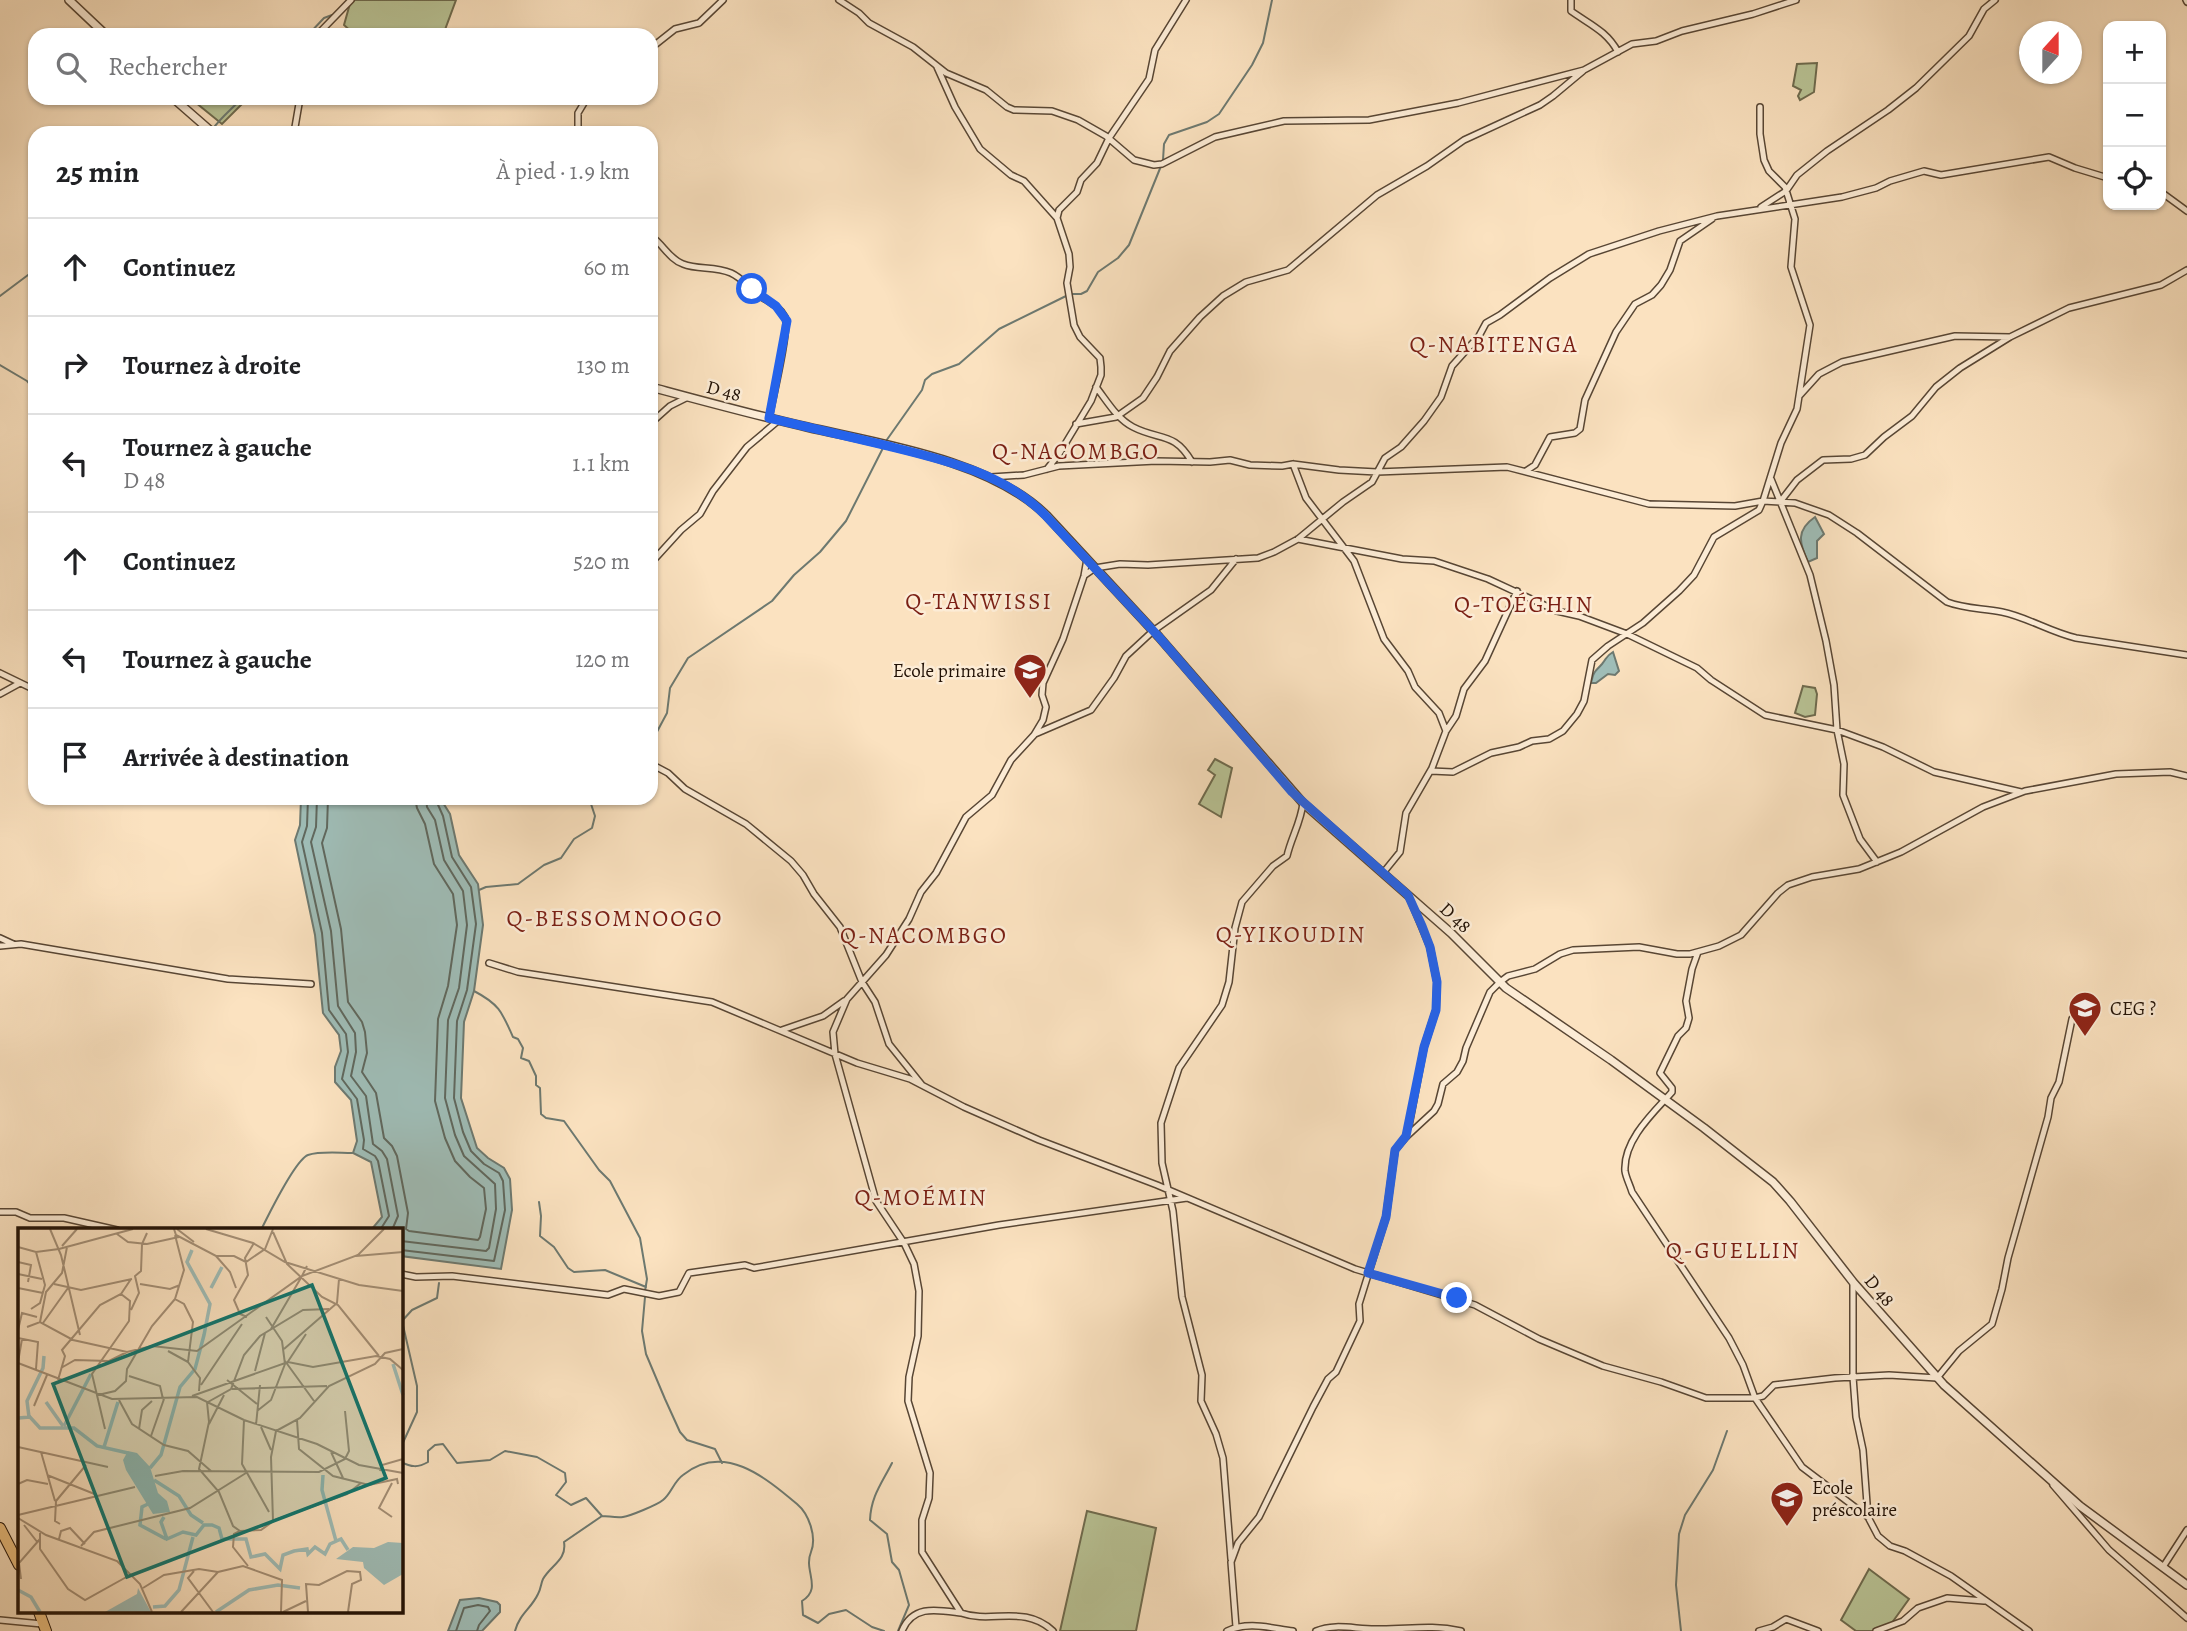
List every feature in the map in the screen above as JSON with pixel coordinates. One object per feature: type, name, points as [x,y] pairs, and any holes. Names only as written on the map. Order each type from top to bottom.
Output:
[{"type":"highway","points":[[0,1528],[18,1562]]},
{"type":"street","points":[[69,0],[99,28]]},
{"type":"street","points":[[324,28],[351,0]]},
{"type":"street","points":[[658,42],[675,29],[699,23],[723,0]]},
{"type":"street","points":[[839,0],[869,23],[913,47],[946,73],[986,90],[1007,107],[1014,110],[1052,111],[1077,120],[1109,138],[1134,160],[1154,165],[1162,164],[1216,137],[1283,121],[1369,120],[1458,103],[1584,69],[1632,44],[1656,41],[1682,31],[1796,0]]},
{"type":"street","points":[[1057,218],[1059,210],[1077,192],[1081,180],[1097,163],[1109,138],[1149,79],[1155,50],[1186,0]]},
{"type":"street","points":[[1571,0],[1571,11],[1603,31],[1611,38],[1618,51]]},
{"type":"street","points":[[1761,207],[1786,191],[1797,175],[1827,150],[1916,88],[1969,36],[1983,9],[1995,0]]},
{"type":"street","points":[[937,67],[955,107],[981,149],[1011,175],[1024,181],[1057,218],[1069,254],[1070,267],[1066,283],[1074,325],[1080,337],[1100,358],[1101,375],[1090,401],[1059,454],[1047,469]]},
{"type":"street","points":[[1076,424],[1118,416],[1143,398],[1170,351],[1223,296],[1246,282],[1288,270],[1377,195],[1427,166],[1464,140],[1540,105],[1584,69]]},
{"type":"street","points":[[181,105],[205,126]]},
{"type":"street","points":[[295,126],[299,105]]},
{"type":"street","points":[[578,126],[578,113],[583,105]]},
{"type":"street","points":[[1431,771],[1453,772],[1491,753],[1555,737],[1563,731],[1584,701],[1592,660],[1643,624],[1694,575],[1714,537],[1759,510],[1781,443],[1797,409],[1810,325],[1791,267],[1795,219],[1786,191],[1769,171],[1764,160],[1760,107]]},
{"type":"street","points":[[1084,576],[1095,568],[1264,556],[1298,539],[1372,482],[1385,458],[1401,447],[1424,421],[1441,397],[1452,366],[1479,336],[1486,323],[1589,254],[1659,231],[1717,216],[1761,207],[1842,197],[1924,172],[1941,175],[2049,157],[2103,176]]},
{"type":"street","points":[[2166,196],[2187,211]]},
{"type":"street","points":[[1526,471],[1535,465],[1550,437],[1575,433],[1580,429],[1585,400],[1616,332],[1635,304],[1652,295],[1661,285],[1670,270],[1680,241],[1717,216]]},
{"type":"street","points":[[658,243],[684,265],[709,267],[732,273],[784,315],[787,331],[769,418]]},
{"type":"street","points":[[1780,502],[1797,480],[1823,460],[1851,459],[1865,455],[1912,416],[1936,387],[1959,368],[2011,337],[2069,308],[2161,285],[2187,270]]},
{"type":"street","points":[[1800,395],[1819,374],[1842,362],[1955,336],[2011,337]]},
{"type":"street","points":[[1096,387],[1118,416],[1133,427],[1176,442],[1184,448],[1192,462]]},
{"type":"street","name":"D 48","points":[[658,389],[966,467],[1027,498],[1153,631],[1303,803],[1451,933],[1521,1000],[1664,1099],[1773,1182],[1853,1282],[1937,1378],[2080,1506],[2187,1585]]},
{"type":"street","points":[[658,417],[670,406],[688,397]]},
{"type":"street","points":[[658,555],[700,514],[713,491],[747,447],[779,420]]},
{"type":"street","points":[[987,477],[1009,478],[1059,466],[1230,460],[1250,465],[1293,464],[1377,472],[1507,467],[1649,504],[1735,506],[1763,501],[1795,503],[1829,515],[1857,533],[1947,602],[1963,608],[2003,612],[2058,634],[2076,638],[2187,654]]},
{"type":"street","points":[[1293,464],[1306,498],[1354,561],[1384,639],[1408,671],[1415,687],[1439,713],[1446,731]]},
{"type":"street","points":[[1770,480],[1810,575],[1816,597],[1834,685],[1837,730],[1844,764],[1843,795],[1860,839],[1877,862]]},
{"type":"street","points":[[1298,539],[1447,565],[1517,591],[1558,611],[1627,634],[1697,668],[1765,715],[1837,730],[1883,747],[1934,772],[2021,793]]},
{"type":"street","points":[[782,1030],[823,1016],[847,999],[886,955],[909,919],[921,892],[936,873],[965,817],[992,796],[1012,760],[1034,735],[1043,720],[1046,707],[1042,683],[1063,639],[1087,559]]},
{"type":"street","points":[[1034,735],[1090,710],[1114,678],[1126,656],[1153,631],[1204,595],[1236,559]]},
{"type":"street","points":[[1383,873],[1400,852],[1406,813],[1431,771],[1464,689],[1485,661],[1517,591]]},
{"type":"street","points":[[0,673],[28,687]]},
{"type":"street","points":[[0,694],[20,683]]},
{"type":"street","points":[[658,768],[685,789],[746,824],[791,861],[840,927],[862,982],[875,1002],[889,1044],[924,1087]]},
{"type":"street","points":[[1231,1562],[1238,1543],[1259,1517],[1313,1407],[1328,1379],[1336,1371],[1360,1321],[1359,1304],[1386,1217],[1395,1150],[1406,1136],[1434,1111],[1443,1084],[1457,1072],[1463,1061],[1490,992],[1500,982],[1508,976],[1535,969],[1560,954],[1573,950],[1639,947],[1677,954],[1719,946],[1741,935],[1788,885],[1812,877],[1859,869],[1877,862],[1901,852],[1983,807],[2021,793],[2116,774],[2170,772],[2187,776]]},
{"type":"street","points":[[1236,1627],[1223,1458],[1216,1434],[1201,1401],[1202,1375],[1182,1297],[1171,1200],[1163,1163],[1161,1123],[1179,1068],[1222,1005],[1229,982],[1239,909],[1273,866],[1287,856],[1302,814],[1303,803]]},
{"type":"street","points":[[1406,1136],[1424,1047],[1436,1010],[1437,982],[1430,947],[1408,895]]},
{"type":"street","points":[[0,938],[13,944],[229,979],[311,984]]},
{"type":"street","points":[[0,946],[13,944]]},
{"type":"street","points":[[1698,952],[1689,981],[1686,1001],[1689,1018],[1686,1028],[1678,1036],[1660,1073],[1672,1088],[1671,1094],[1639,1130],[1626,1161],[1625,1174],[1632,1192],[1659,1235],[1729,1338],[1744,1365],[1755,1398],[1802,1467],[1868,1517]]},
{"type":"street","points":[[489,963],[518,972],[712,1002],[857,1063],[909,1079],[1039,1140],[1168,1189],[1321,1255],[1368,1273],[1475,1305],[1539,1339],[1603,1366],[1706,1398],[1755,1398],[1763,1396],[1774,1385],[1853,1377],[1889,1375],[1937,1378],[1959,1351],[1992,1324],[2051,1098],[2059,1082],[2072,1019]]},
{"type":"street","points":[[847,999],[833,1032],[835,1054],[876,1201],[904,1243],[914,1264],[919,1291],[918,1336],[909,1377],[908,1401],[930,1473],[929,1498],[922,1520],[922,1552],[961,1613]]},
{"type":"street","points":[[402,1274],[416,1277],[452,1276],[608,1295],[624,1289],[659,1296],[678,1292],[689,1273],[745,1265],[754,1268],[999,1225],[1188,1198]]},
{"type":"street","points":[[0,1212],[16,1212],[30,1218],[64,1219],[107,1228]]},
{"type":"street","points":[[1853,1282],[1853,1377],[1856,1416],[1863,1450],[1868,1517],[1878,1536],[1890,1546],[1905,1551],[1951,1576],[2029,1631]]},
{"type":"street","points":[[2050,1481],[2109,1550],[2187,1618]]},
{"type":"street","points":[[2163,1567],[2187,1530]]},
{"type":"street","points":[[1876,1631],[1903,1621],[1918,1608],[1947,1598],[1987,1601]]},
{"type":"street","points":[[902,1631],[911,1616],[928,1609],[977,1617],[1018,1615],[1040,1622],[1053,1631]]},
{"type":"street","points":[[1759,1631],[1786,1619],[1818,1631]]},
{"type":"street","points":[[0,1620],[45,1628]]},
{"type":"street","points":[[1227,1631],[1251,1625],[1293,1631]]},
{"type":"street","points":[[1316,1631],[1328,1626],[1376,1630],[1443,1627],[1461,1631]]},
{"type":"green space","points":[[351,0],[456,0],[446,28],[347,28],[344,25]]},
{"type":"green space","points":[[1817,63],[1814,92],[1800,100],[1798,96],[1801,90],[1793,86],[1797,64]]},
{"type":"green space","points":[[199,105],[241,105],[222,124]]},
{"type":"green space","points":[[1803,686],[1815,688],[1815,715],[1805,717],[1795,713]]},
{"type":"green space","points":[[1215,759],[1232,768],[1221,817],[1199,804],[1215,775],[1208,770]]},
{"type":"green space","points":[[1087,1511],[1156,1528],[1136,1631],[1060,1631]]},
{"type":"green space","points":[[1869,1569],[1909,1599],[1886,1631],[1856,1631],[1841,1620]]},
{"type":"water","points":[[1815,517],[1824,534],[1817,541],[1817,558],[1808,562],[1801,537],[1805,527]]},
{"type":"water","points":[[1613,652],[1619,671],[1615,675],[1608,674],[1596,683],[1591,683],[1595,672]]},
{"type":"water","points":[[301,805],[444,805],[450,814],[459,855],[478,884],[483,925],[474,991],[464,1022],[461,1098],[477,1148],[504,1168],[510,1179],[512,1210],[501,1269],[402,1256],[402,1228],[373,1228],[382,1217],[371,1162],[353,1153],[357,1141],[351,1100],[335,1082],[335,1067],[341,1051],[339,1035],[323,1013],[315,935],[295,840],[300,825]]},
{"type":"water","points":[[479,1598],[497,1602],[500,1612],[482,1631],[448,1631],[460,1600]]},
{"type":"waterway","points":[[1163,160],[1164,144],[1169,135],[1207,122],[1219,114],[1252,65],[1263,43],[1272,0]]},
{"type":"waterway","points":[[315,28],[324,18],[332,15]]},
{"type":"waterway","points":[[215,126],[235,105]]},
{"type":"waterway","points":[[1071,294],[1087,291],[1098,272],[1118,258],[1129,245],[1161,166]]},
{"type":"waterway","points":[[0,296],[28,275]]},
{"type":"waterway","points":[[886,441],[922,390],[925,380],[932,374],[959,364],[999,329],[1066,296]]},
{"type":"waterway","points":[[0,365],[28,382]]},
{"type":"waterway","points":[[658,730],[667,713],[670,688],[688,658],[772,601],[794,575],[820,552],[846,521],[884,446]]},
{"type":"waterway","points":[[479,890],[518,884],[544,865],[561,858],[574,839],[592,828],[595,816],[591,805]]},
{"type":"waterway","points":[[474,991],[499,1010],[513,1037],[518,1039],[523,1048],[521,1058],[529,1061],[536,1076],[536,1085],[540,1088],[541,1114],[546,1118],[564,1121],[610,1181],[640,1238],[647,1279],[645,1291]]},
{"type":"waterway","points":[[262,1228],[282,1189],[303,1159],[318,1153],[352,1153]]},
{"type":"waterway","points":[[539,1202],[540,1236],[554,1247],[568,1268],[574,1272],[605,1270],[646,1287]]},
{"type":"waterway","points":[[402,1321],[412,1310],[437,1298],[439,1283]]},
{"type":"waterway","points":[[645,1297],[642,1331],[646,1354],[680,1432],[687,1440],[715,1449],[722,1463]]},
{"type":"waterway","points":[[402,1321],[417,1386],[417,1412],[402,1445]]},
{"type":"waterway","points":[[1681,1631],[1676,1585],[1679,1534],[1685,1515],[1713,1470],[1727,1431]]},
{"type":"waterway","points":[[402,1462],[414,1466],[424,1464],[428,1462],[428,1451],[435,1445],[443,1444],[457,1463],[490,1460],[505,1451],[537,1457],[565,1473],[566,1482],[556,1495],[571,1505],[586,1498],[602,1516],[618,1517],[631,1515],[660,1502],[680,1478],[698,1466],[713,1462],[743,1467],[785,1494],[801,1508],[808,1520],[813,1540],[809,1559],[812,1585],[808,1596],[802,1601],[803,1615],[818,1623],[829,1614],[846,1610],[872,1627],[884,1631]]},
{"type":"waterway","points":[[892,1463],[875,1497],[870,1520],[887,1534],[892,1562],[899,1570],[909,1605],[898,1631]]},
{"type":"waterway","points":[[515,1631],[538,1594],[546,1574],[561,1558],[564,1542],[602,1516]]},
{"type":"place","name":"Ecole primaire","points":[[1030,700]]},
{"type":"place","name":"CEG ?","points":[[2085,1038]]},
{"type":"place","name":"Ecole préscolaire","points":[[1787,1528]]},
{"type":"district","name":"Q-NABITENGA","points":[[1494,344]]},
{"type":"district","name":"Q-NACOMBGO","points":[[1076,451]]},
{"type":"district","name":"Q-TANWISSI","points":[[979,601]]},
{"type":"district","name":"Q-TOÉGHIN","points":[[1524,604]]},
{"type":"district","name":"Q-BESSOMNOOGO","points":[[615,918]]},
{"type":"district","name":"Q-YIKOUDIN","points":[[1291,934]]},
{"type":"district","name":"Q-NACOMBGO","points":[[924,935]]},
{"type":"district","name":"Q-MOÉMIN","points":[[921,1197]]},
{"type":"district","name":"Q-GUELLIN","points":[[1733,1250]]},
{"type":"route","points":[[752,289],[776,306],[787,321],[769,418],[966,467],[1027,498],[1159,637],[1292,792],[1408,895],[1430,947],[1437,982],[1436,1010],[1424,1047],[1406,1136],[1395,1150],[1386,1217],[1368,1273],[1457,1298]]}]
